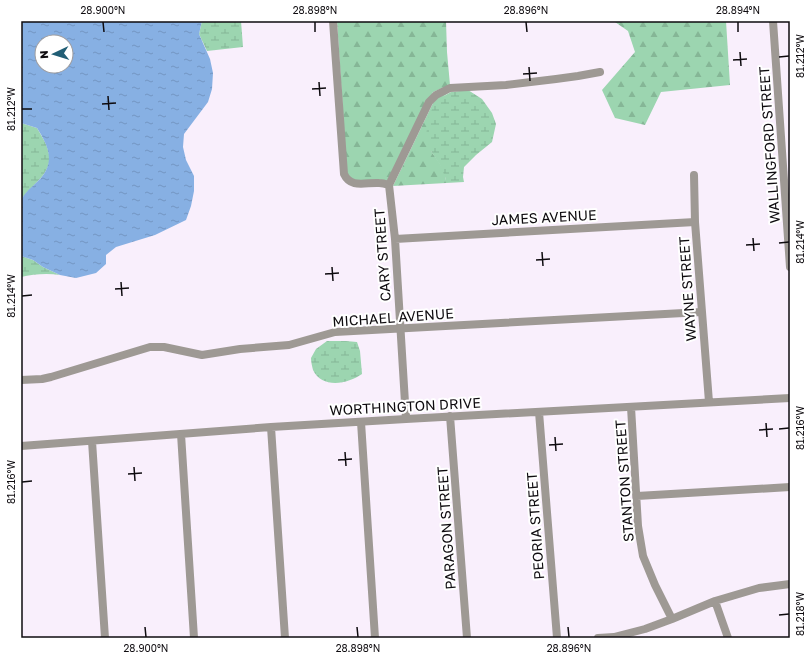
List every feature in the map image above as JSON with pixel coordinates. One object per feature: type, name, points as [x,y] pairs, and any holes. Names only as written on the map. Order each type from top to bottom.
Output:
[{"type":"street","points":[[333,21],[344,174],[350,182],[357,184],[379,183],[389,185],[429,102],[441,92],[450,88],[506,85],[600,72]]},
{"type":"street","name":"WALLINGFORD STREET","points":[[773,21],[790,267]]},
{"type":"street","name":"WAYNE STREET","points":[[694,175],[695,222],[709,402]]},
{"type":"street","name":"CARY STREET","points":[[389,185],[395,239],[406,419]]},
{"type":"street","name":"JAMES AVENUE","points":[[395,239],[695,222]]},
{"type":"street","name":"MICHAEL AVENUE","points":[[21,380],[51,377],[150,347],[164,347],[202,355],[240,349],[289,345],[335,332],[702,312]]},
{"type":"street","name":"WORTHINGTON DRIVE","points":[[21,446],[271,427],[790,398]]},
{"type":"street","name":"STANTON STREET","points":[[631,407],[638,526],[643,556],[655,586],[672,619]]},
{"type":"street","name":"PEORIA STREET","points":[[539,412],[557,638]]},
{"type":"street","name":"PARAGON STREET","points":[[450,416],[467,638]]},
{"type":"street","points":[[361,422],[376,638]]},
{"type":"street","points":[[271,427],[285,638]]},
{"type":"street","points":[[181,434],[194,638]]},
{"type":"street","points":[[92,441],[105,638]]},
{"type":"street","points":[[637,496],[790,488]]},
{"type":"street","points":[[598,638],[614,636],[645,628],[672,619],[715,601],[759,588],[790,584]]},
{"type":"street","points":[[715,601],[728,638]]},
{"type":"green space","points":[[202,21],[241,21],[243,47],[207,51],[199,34]]},
{"type":"green space","points":[[337,21],[446,21],[450,85],[433,92],[387,181],[357,181],[352,179],[347,173]]},
{"type":"green space","points":[[605,21],[726,21],[730,85],[661,92],[645,125],[615,118],[602,90],[635,52],[628,31],[615,22]]},
{"type":"green space","points":[[468,90],[482,99],[492,113],[496,124],[492,142],[464,167],[464,182],[446,183],[446,179],[440,165],[431,151],[426,135],[429,116],[434,105],[444,96],[451,92]]},
{"type":"green space","points":[[451,91],[444,96],[431,151],[445,174],[446,183],[393,186],[433,103],[438,97]]},
{"type":"green space","points":[[21,123],[37,128],[48,149],[49,161],[48,168],[44,174],[21,200]]},
{"type":"green space","points":[[21,256],[33,260],[43,267],[60,275],[40,274],[21,277]]},
{"type":"green space","points":[[327,341],[357,342],[360,351],[362,374],[350,380],[336,383],[322,380],[317,376],[313,370],[311,358],[316,349]]},
{"type":"water","points":[[21,21],[202,21],[199,34],[210,59],[213,73],[212,89],[208,102],[184,134],[183,147],[186,160],[194,176],[194,191],[186,220],[155,235],[116,247],[106,255],[106,264],[96,273],[76,278],[60,275],[43,267],[33,260],[21,256],[21,200],[44,174],[49,161],[49,155],[45,142],[37,128],[21,123]]}]
